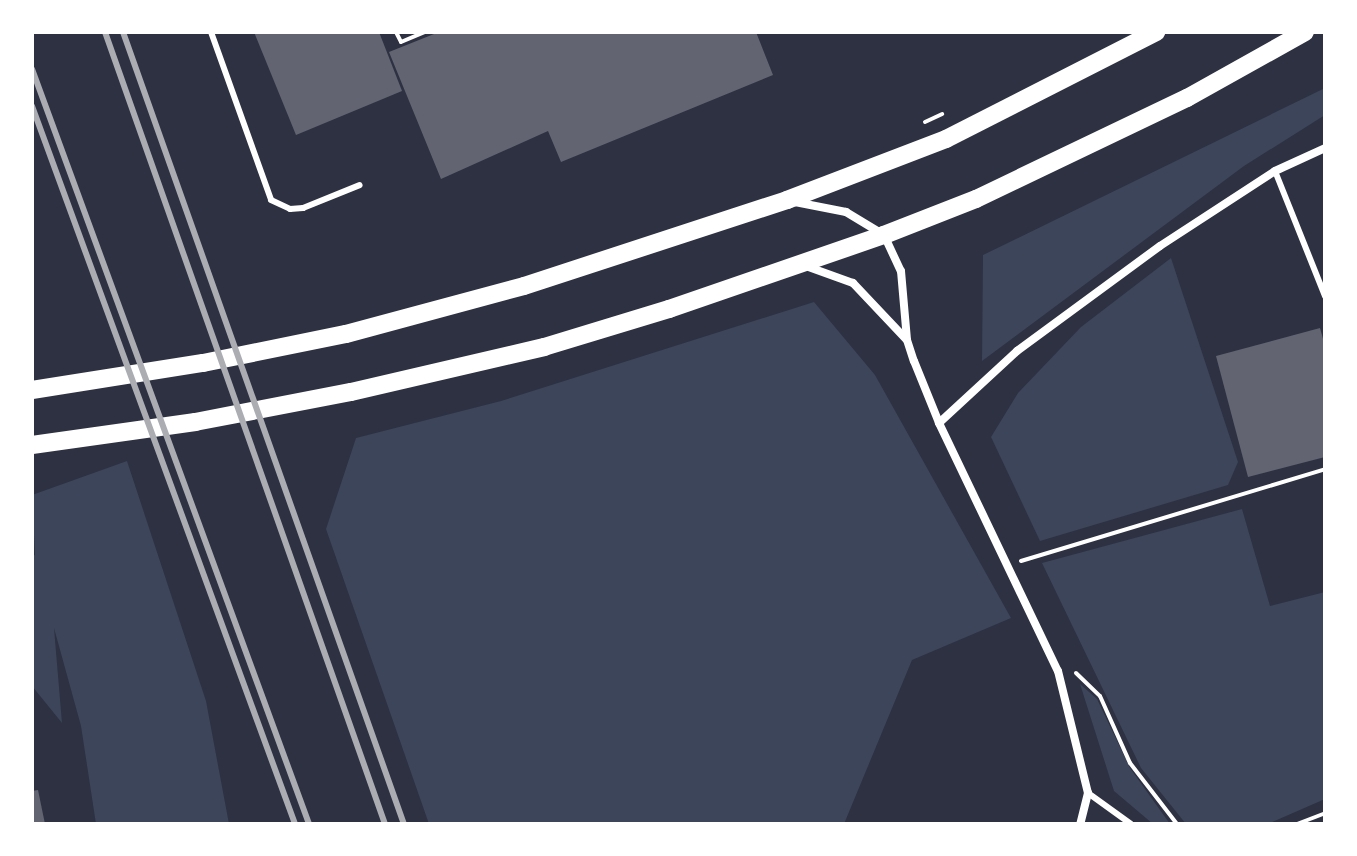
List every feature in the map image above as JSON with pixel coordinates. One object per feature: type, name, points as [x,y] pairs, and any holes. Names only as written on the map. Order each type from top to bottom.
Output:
[{"type":"highway","points":[[34,390],[203,363],[346,334],[524,286],[787,200],[946,139],[1156,32]]},
{"type":"highway","points":[[32,445],[195,422],[351,392],[544,347],[801,265],[884,235],[1073,155],[1187,98],[1305,32]]},
{"type":"street","points":[[939,423],[1017,351],[1160,246],[1275,171],[1325,148]]},
{"type":"street","points":[[787,200],[846,212],[884,235],[901,271],[907,340],[939,423],[1058,671],[1088,793],[1080,824]]},
{"type":"street","points":[[801,265],[853,283],[907,340]]},
{"type":"lane","points":[[211,32],[271,200],[290,209],[303,208],[360,185]]},
{"type":"lane","points":[[1275,171],[1325,296]]},
{"type":"lane","points":[[1088,793],[1131,824]]},
{"type":"path","points":[[396,32],[401,42],[425,32]]},
{"type":"path","points":[[921,123],[945,113]]},
{"type":"path","points":[[1008,565],[1325,469]]},
{"type":"path","points":[[1058,671],[1074,672],[1100,696],[1130,763],[1177,824]]},
{"type":"path","points":[[1297,824],[1325,813]]},
{"type":"shaded area","points":[[1325,88],[1325,115],[1244,166],[982,361],[983,255]]},
{"type":"shaded area","points":[[1171,258],[1238,462],[1228,485],[1040,541],[991,437],[1018,393],[1081,327]]},
{"type":"shaded area","points":[[814,302],[875,375],[1011,618],[912,660],[844,824],[429,824],[326,529],[356,438],[501,401]]},
{"type":"shaded area","points":[[127,461],[206,701],[229,824],[96,824],[81,726],[54,628],[62,723],[32,686],[32,556],[35,555],[32,495]]},
{"type":"shaded area","points":[[1242,509],[1270,606],[1325,592],[1325,799],[1268,824],[1186,824],[1141,768],[1042,563]]},
{"type":"shaded area","points":[[1080,684],[1097,699],[1130,768],[1170,824],[1153,824],[1114,791]]},
{"type":"building","points":[[254,32],[379,32],[402,91],[296,135]]},
{"type":"building","points":[[439,32],[756,32],[773,75],[561,162],[548,131],[441,179],[389,52]]},
{"type":"building","points":[[1320,328],[1325,346],[1325,457],[1248,477],[1216,356]]},
{"type":"building","points":[[38,790],[45,824],[32,824],[32,791]]},
{"type":"railway","points":[[105,32],[385,824]]},
{"type":"railway","points":[[123,32],[404,824]]},
{"type":"railway","points":[[32,69],[309,824]]},
{"type":"railway","points":[[32,106],[295,824]]}]
